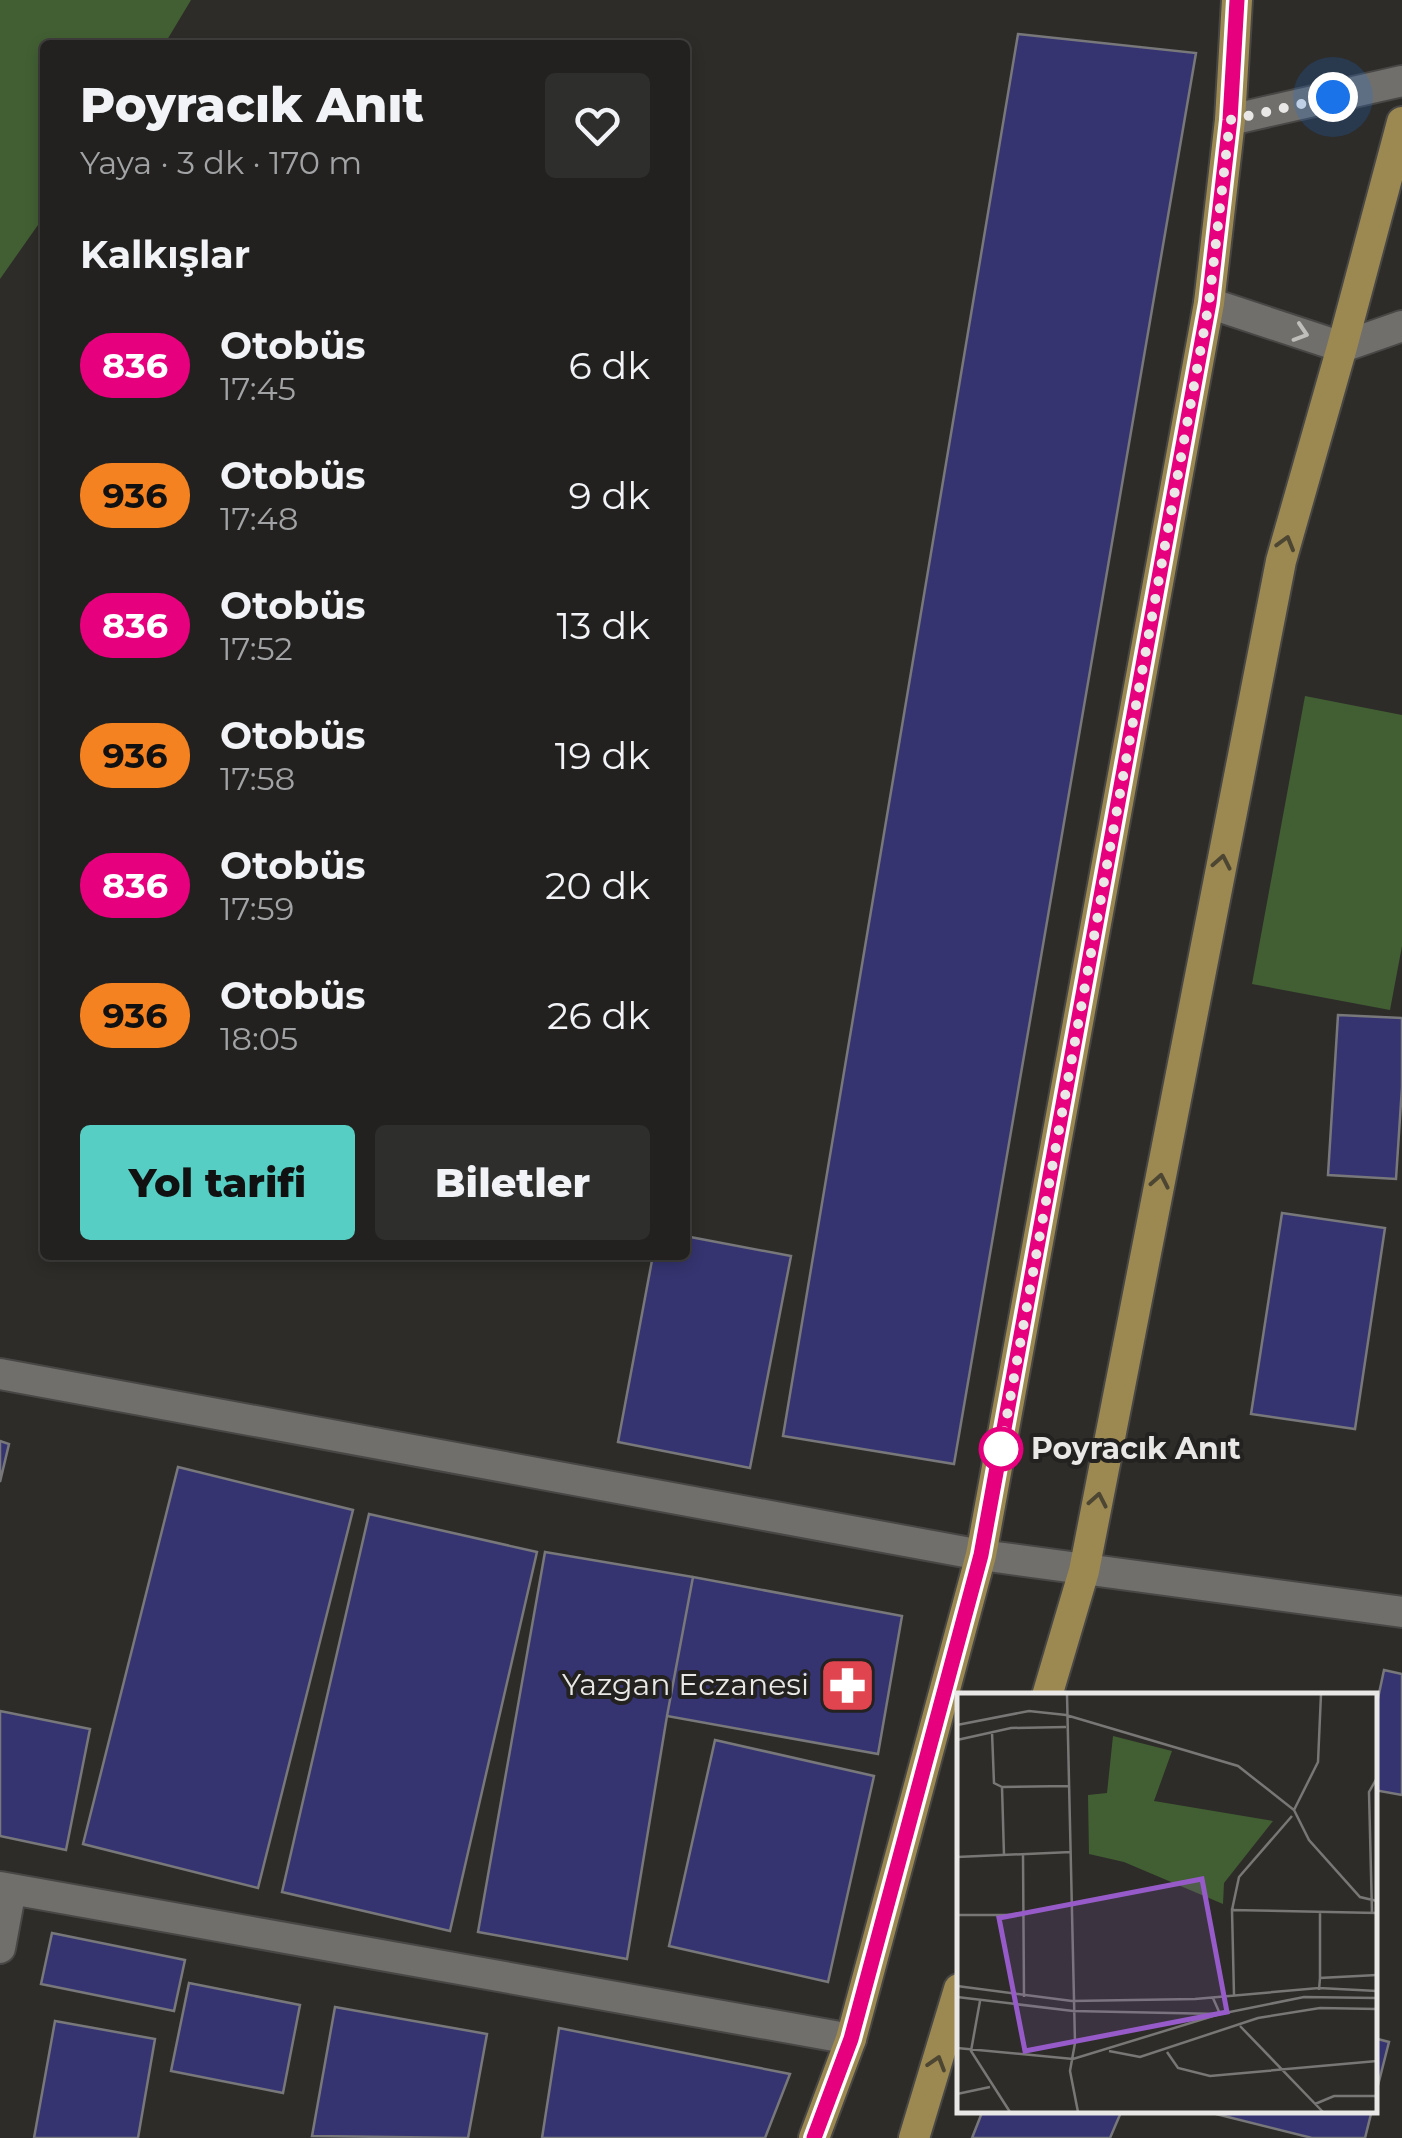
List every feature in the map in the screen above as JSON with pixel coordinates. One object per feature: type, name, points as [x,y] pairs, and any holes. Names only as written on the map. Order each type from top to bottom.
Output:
[{"type":"main road","points":[[814,2138],[851,2039],[981,1555],[1209,303],[1230,120],[1237,0]]},
{"type":"main road","points":[[1048,1693],[1084,1571],[1280,561],[1402,122]]},
{"type":"main road","points":[[914,2138],[957,1998]]},
{"type":"street","points":[[1230,120],[1402,81]]},
{"type":"street","points":[[1209,303],[1342,347],[1402,326]]},
{"type":"street","points":[[0,1374],[981,1555],[1402,1612]]},
{"type":"street","points":[[0,1948],[6,1888],[851,2039]]},
{"type":"green space","points":[[0,0],[191,0],[167,40],[40,40],[40,222],[0,279]]},
{"type":"green space","points":[[1305,696],[1402,715],[1402,946],[1390,1010],[1252,984]]},
{"type":"building","points":[[1018,34],[1196,53],[954,1464],[783,1436]]},
{"type":"building","points":[[1338,1015],[1402,1018],[1396,1179],[1328,1175]]},
{"type":"building","points":[[1282,1213],[1385,1228],[1355,1429],[1251,1414]]},
{"type":"building","points":[[690,1237],[791,1256],[750,1468],[618,1442],[652,1260],[690,1260]]},
{"type":"building","points":[[0,1441],[9,1444],[0,1482]]},
{"type":"building","points":[[178,1467],[353,1510],[258,1888],[83,1844]]},
{"type":"building","points":[[369,1514],[537,1552],[450,1931],[282,1892]]},
{"type":"building","points":[[545,1552],[693,1577],[627,1959],[478,1932]]},
{"type":"building","points":[[693,1577],[902,1616],[878,1754],[667,1716]]},
{"type":"building","points":[[1384,1670],[1402,1674],[1402,1795],[1377,1791],[1377,1703]]},
{"type":"building","points":[[0,1711],[90,1729],[66,1850],[0,1836]]},
{"type":"building","points":[[715,1740],[874,1776],[828,1982],[669,1946]]},
{"type":"building","points":[[52,1933],[185,1960],[174,2011],[41,1984]]},
{"type":"building","points":[[189,1983],[300,2005],[283,2093],[171,2071]]},
{"type":"building","points":[[335,2007],[487,2034],[468,2138],[312,2136]]},
{"type":"building","points":[[55,2021],[155,2039],[138,2138],[34,2138]]},
{"type":"building","points":[[559,2028],[790,2074],[765,2138],[542,2138]]},
{"type":"building","points":[[1377,2039],[1389,2042],[1377,2089]]},
{"type":"building","points":[[982,2113],[1121,2113],[1110,2138],[972,2138]]},
{"type":"building","points":[[1212,2113],[1371,2113],[1365,2138],[1312,2138]]},
{"type":"bus line","name":"836","points":[[814,2138],[851,2039],[981,1555],[1209,303],[1230,120],[1237,0]]},
{"type":"place","name":"Poyracık Anıt","points":[[1001,1449]]},
{"type":"place","name":"Yazgan Eczanesi","points":[[848,1685]]},
{"type":"route","points":[[1001,1449],[1209,303],[1230,120],[1333,97]]}]
